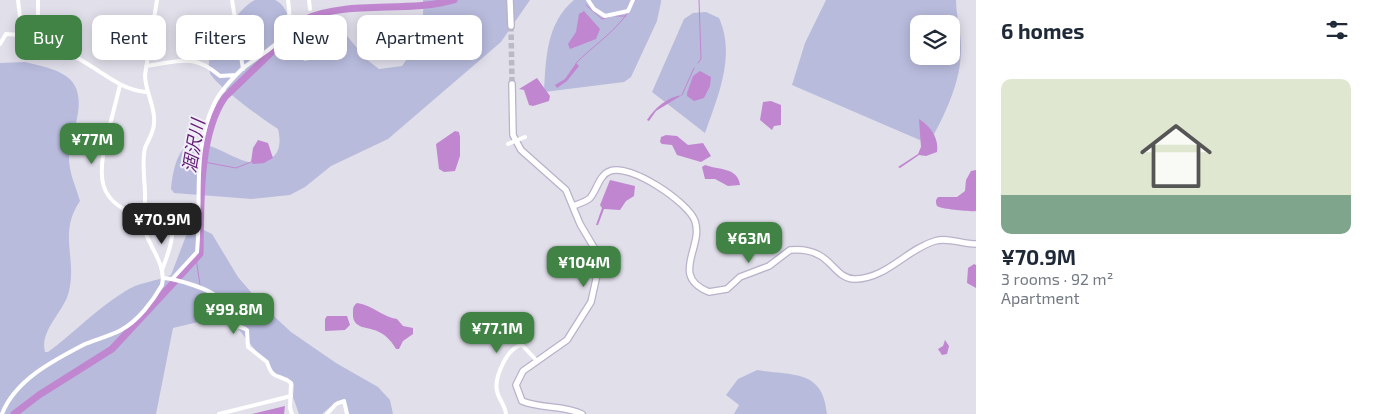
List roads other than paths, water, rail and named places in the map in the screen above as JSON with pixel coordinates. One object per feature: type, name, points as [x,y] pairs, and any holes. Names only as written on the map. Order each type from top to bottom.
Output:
[{"type":"street","points":[[18,0],[20,15]]},
{"type":"street","points":[[38,0],[38,15]]},
{"type":"street","points":[[2,414],[9,398],[26,380],[71,352],[122,330],[133,321],[156,294],[164,278],[141,216],[145,204],[144,156],[154,122],[154,112],[146,92],[146,66],[157,0]]},
{"type":"street","points":[[232,0],[243,69]]},
{"type":"street","points":[[173,278],[197,252],[197,194],[203,134],[216,100],[236,75],[260,57],[288,28],[288,0]]},
{"type":"street","points":[[309,0],[310,9]]},
{"type":"street","points":[[510,0],[510,26]]},
{"type":"street","points":[[588,0],[594,10],[605,16],[628,11],[633,0]]},
{"type":"street","points":[[0,44],[6,34],[15,34]]},
{"type":"street","points":[[146,66],[182,59],[196,60],[207,64],[220,76],[236,75]]},
{"type":"street","points":[[81,60],[120,85],[135,91],[146,92]]},
{"type":"street","points":[[512,84],[514,135],[521,150],[566,190],[599,256],[597,282],[591,302],[567,340],[523,371],[517,378],[516,385],[522,401],[538,406],[574,410],[582,414]]},
{"type":"street","points":[[120,85],[104,151],[101,180],[106,194],[117,205],[141,216]]},
{"type":"street","points":[[508,144],[525,137]]},
{"type":"street","points":[[573,206],[589,200],[608,171],[617,170],[641,175],[684,206],[691,214],[696,223],[689,270],[694,282],[709,292],[727,289],[740,277],[769,266],[790,250],[810,251],[820,255],[840,274],[857,279],[868,278],[882,272],[936,241],[976,244]]},
{"type":"street","points":[[162,270],[173,234],[168,211]]},
{"type":"street","points":[[164,278],[173,278],[214,295],[219,299],[227,321],[231,325],[247,330],[248,347],[252,352],[267,362],[270,372],[275,377],[291,384],[292,414]]},
{"type":"street","points":[[506,414],[496,388],[509,352],[522,345],[537,361]]},
{"type":"street","points":[[219,414],[291,396]]},
{"type":"street","points":[[327,414],[336,404],[344,401],[347,404],[347,414]]},
{"type":"waterway","name":"涸沢川","points":[[179,277],[200,254],[201,194],[205,151],[216,113],[225,97],[306,19],[322,13],[340,10],[418,6],[454,0]]},
{"type":"waterway","points":[[576,63],[617,26],[630,10],[635,0]]},
{"type":"waterway","points":[[698,63],[701,59],[699,0]]},
{"type":"waterway","points":[[586,5],[602,19],[609,17]]},
{"type":"waterway","points":[[616,16],[626,16]]},
{"type":"waterway","points":[[682,95],[694,68]]},
{"type":"waterway","points":[[204,162],[236,168],[251,162]]},
{"type":"waterway","points":[[196,258],[200,285]]},
{"type":"waterway","name":"涸沢川","points":[[14,414],[39,395],[112,349],[176,280]]},
{"type":"waterway","points":[[202,293],[207,316]]},
{"type":"tunnel","points":[[511,26],[512,84]]}]
